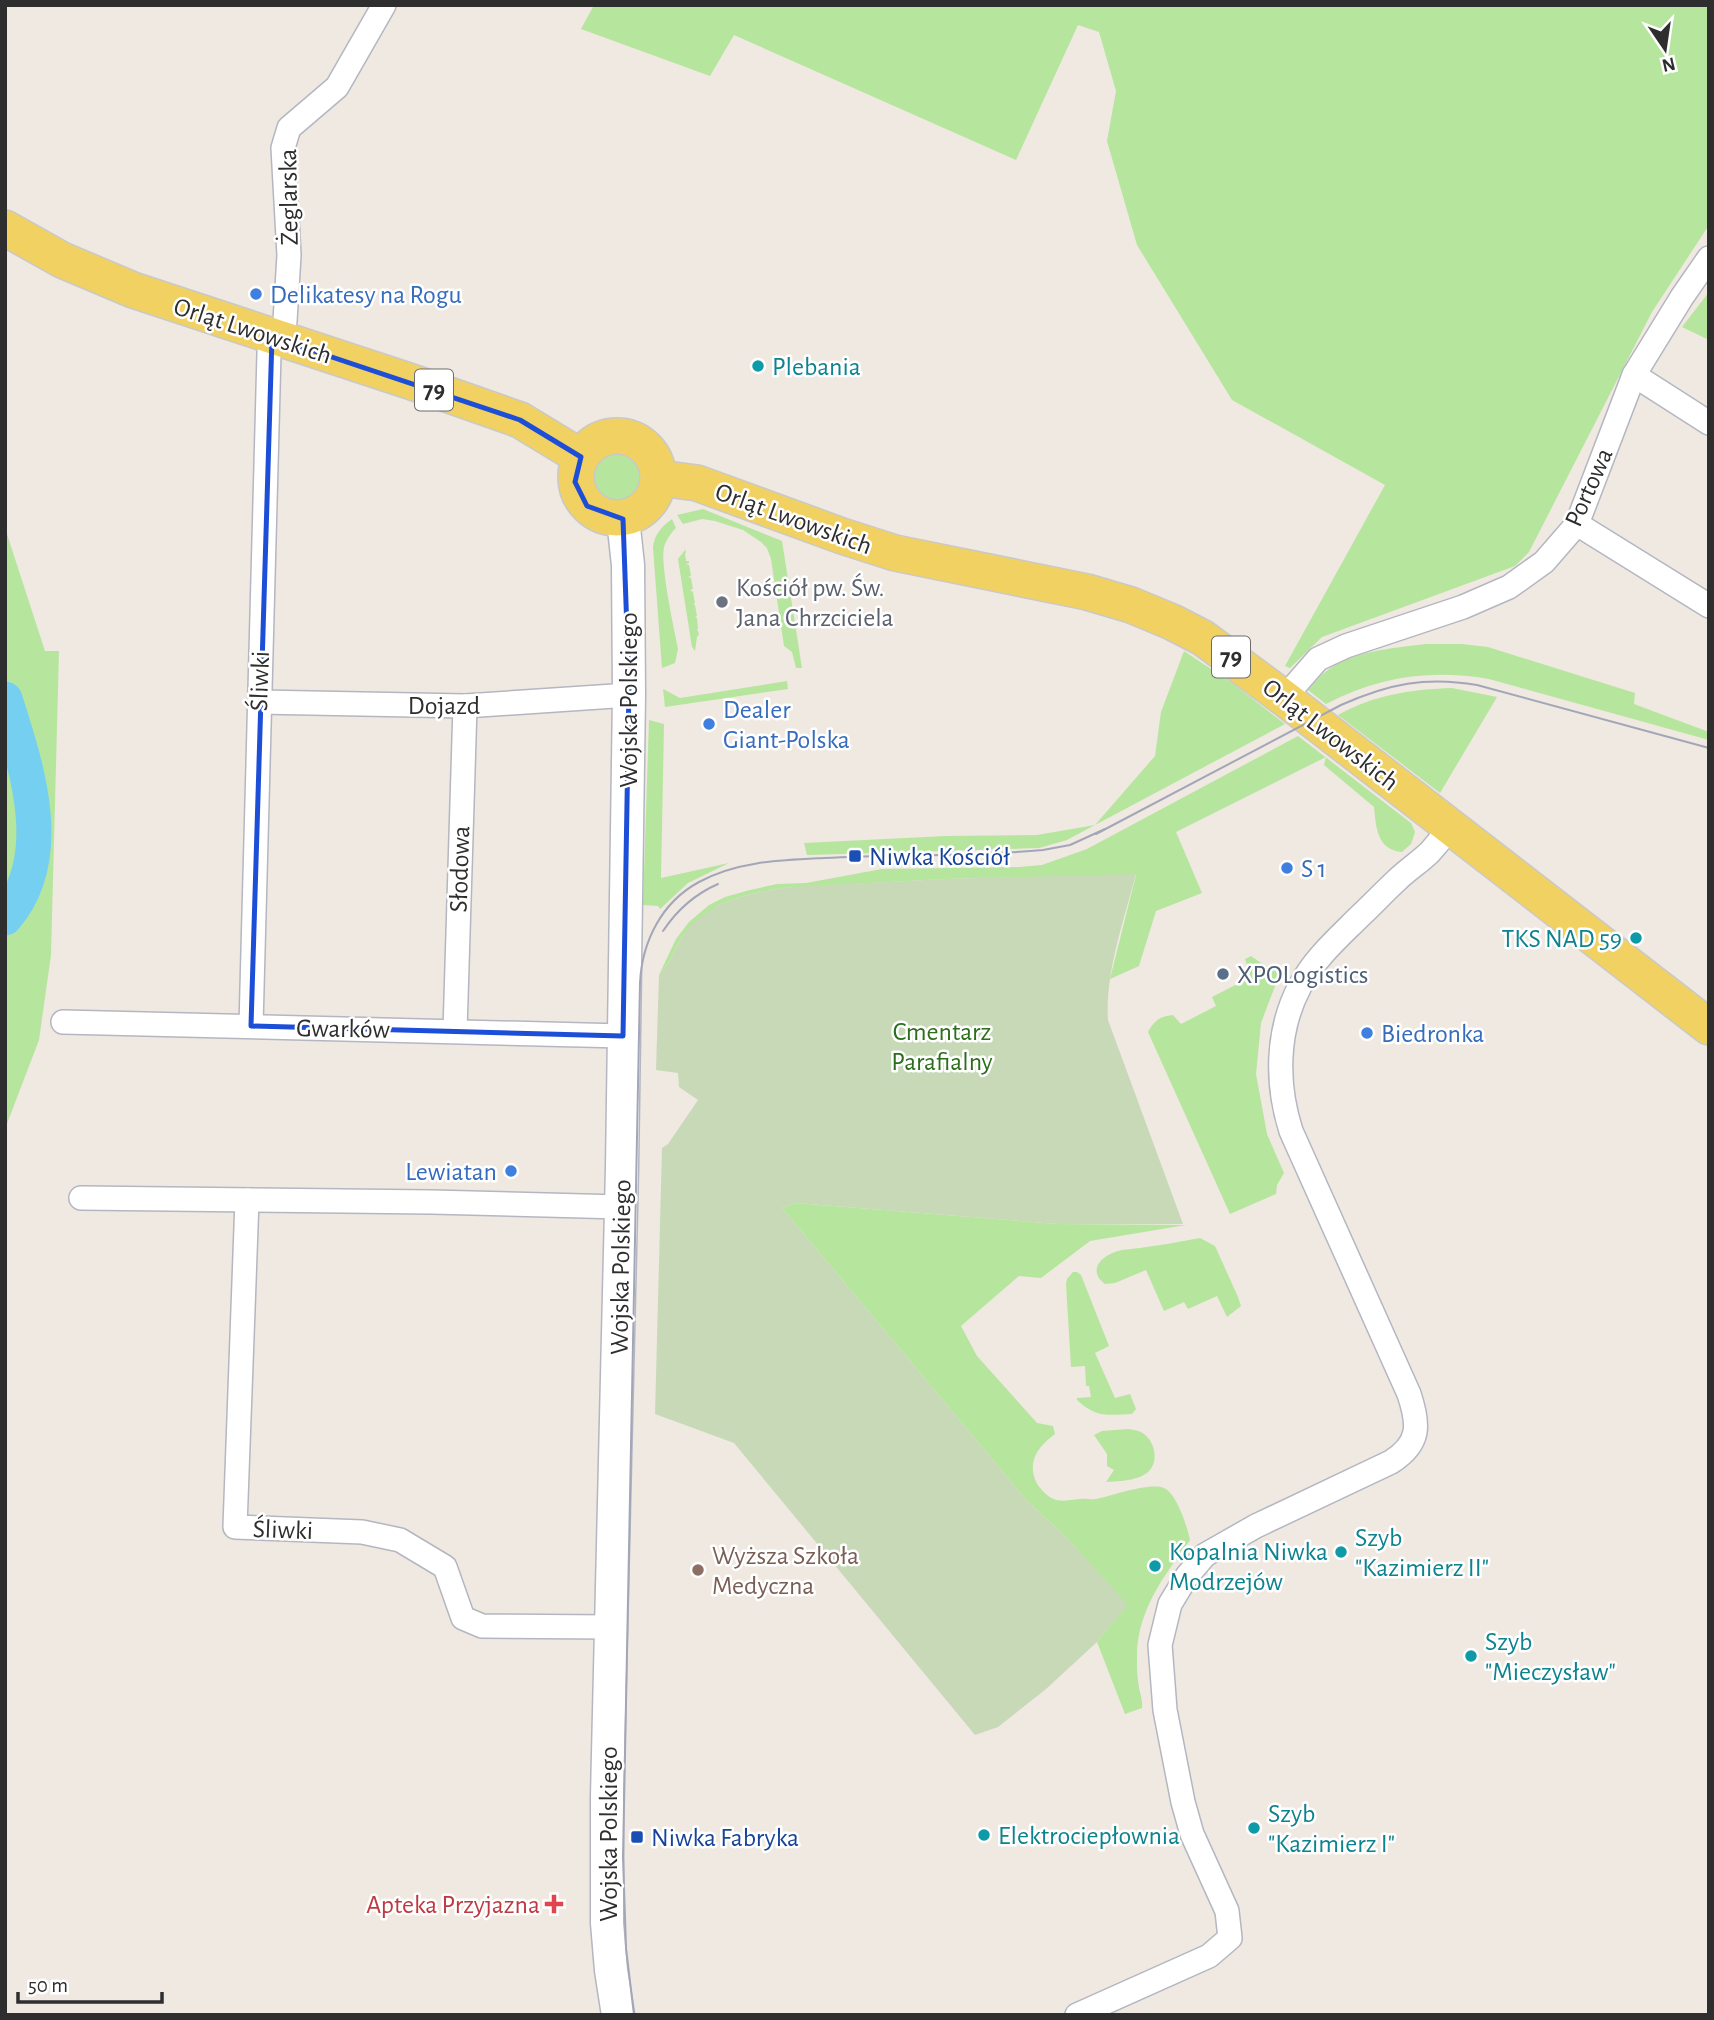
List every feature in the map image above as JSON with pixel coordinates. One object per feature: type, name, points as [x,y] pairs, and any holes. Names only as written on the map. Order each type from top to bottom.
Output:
[{"type":"main road","name":"Orląt Lwowskich","points":[[5,228],[62,260],[133,290],[520,420],[581,457]]},
{"type":"main road","points":[[614,436],[628,437],[640,443],[657,465],[659,478],[656,492],[648,505],[637,514],[623,519],[597,514],[579,495],[575,482],[576,469],[589,446],[614,436]]},
{"type":"main road","name":"Orląt Lwowskich","points":[[659,478],[697,483],[895,553],[1087,592],[1131,605],[1203,638],[1709,1027]]},
{"type":"main road","name":"Wojska Polskiego","points":[[618,2015],[609,1950],[606,1896],[629,695],[628,565],[623,519]]},
{"type":"street","name":"Żeglarska","points":[[276,338],[285,321],[289,255],[283,148],[289,128],[337,87],[384,5]]},
{"type":"street","name":"Portowa","points":[[1284,698],[1318,659],[1346,646],[1463,607],[1509,587],[1544,562],[1577,524],[1634,375],[1709,258]]},
{"type":"street","name":"Śliwki","points":[[251,1026],[269,353],[276,338]]},
{"type":"street","points":[[1634,375],[1709,423]]},
{"type":"street","points":[[1577,524],[1709,606]]},
{"type":"street","name":"Dojazd","points":[[259,702],[465,706],[629,695]]},
{"type":"street","name":"Słodowa","points":[[455,1031],[465,706]]},
{"type":"street","points":[[1077,2015],[1209,1956],[1230,1938],[1227,1911],[1192,1834],[1165,1710],[1160,1645],[1170,1604],[1187,1576],[1205,1555],[1256,1526],[1402,1455],[1416,1434],[1416,1420],[1409,1394],[1291,1132],[1280,1084],[1284,1033],[1300,985],[1324,952],[1398,879],[1429,853],[1450,827]]},
{"type":"street","name":"Gwarków","points":[[63,1022],[623,1036]]},
{"type":"street","points":[[82,1198],[621,1207]]},
{"type":"street","name":"Śliwki","points":[[247,1200],[235,1527],[362,1532],[400,1540],[444,1567],[463,1618],[482,1626],[612,1627]]},
{"type":"highlighted area","points":[[272,337],[520,420],[581,457],[575,482],[587,506],[623,519],[629,687],[623,1036],[251,1026]]},
{"type":"green space","points":[[594,5],[1709,5],[1709,225],[1652,312],[1529,552],[1515,566],[1322,637],[1290,668],[1285,666],[1385,485],[1232,400],[1137,245],[1107,141],[1116,91],[1099,32],[1078,25],[1016,160],[734,35],[710,76],[581,29]]},
{"type":"green space","points":[[1709,292],[1709,340],[1682,327]]},
{"type":"green space","points":[[617,450],[636,458],[644,477],[636,496],[617,504],[598,496],[590,477],[598,458]]},
{"type":"green space","points":[[703,509],[782,541],[802,668],[796,668],[792,652],[784,646],[767,548],[743,530],[702,519],[683,524],[677,515]]},
{"type":"green space","points":[[672,519],[676,528],[666,542],[663,556],[678,649],[675,663],[662,668],[653,548],[659,532]]},
{"type":"green space","points":[[5,528],[45,651],[59,651],[51,955],[39,1040],[5,1129]]},
{"type":"green space","points":[[684,545],[686,553],[686,561],[689,561],[686,564],[689,565],[691,576],[688,577],[691,578],[693,589],[690,590],[693,592],[699,634],[695,651],[692,647],[678,559],[685,550]]},
{"type":"green space","points":[[1426,644],[1488,647],[1635,693],[1634,704],[1709,732],[1709,740],[1489,679],[1467,676],[1425,675],[1405,678],[1365,687],[1326,704],[1308,690],[1324,673],[1359,655]]},
{"type":"green space","points":[[1184,651],[1232,683],[1285,724],[1095,825],[1155,756],[1161,712]]},
{"type":"green space","points":[[787,681],[788,689],[665,707],[663,689],[680,698]]},
{"type":"green space","points":[[1452,688],[1497,697],[1440,793],[1338,715],[1365,702],[1394,694]]},
{"type":"green space","points":[[649,720],[664,724],[661,878],[729,863],[688,883],[660,909],[658,906],[643,905]]},
{"type":"green space","points":[[1298,736],[1326,757],[1176,832],[1202,893],[1156,911],[1139,966],[1110,979],[1136,875],[945,879],[781,888],[747,895],[718,905],[682,936],[659,975],[676,939],[689,922],[709,905],[725,897],[777,884],[806,883],[882,869],[1042,865],[1087,849]]},
{"type":"green space","points":[[1326,757],[1411,823],[1415,832],[1411,844],[1402,852],[1387,847],[1383,842],[1379,836],[1374,807],[1324,765]]},
{"type":"green space","points":[[1095,825],[1067,840],[1039,848],[807,855],[804,843],[946,836],[1037,835]]},
{"type":"green space","name":"Cmentarz Parafialny","points":[[1136,874],[1112,965],[1108,1020],[1183,1224],[1057,1224],[796,1203],[782,1208],[1028,1502],[1066,1537],[1128,1605],[1097,1642],[1046,1689],[998,1727],[975,1735],[734,1443],[655,1414],[662,1148],[668,1144],[698,1100],[679,1087],[678,1073],[656,1070],[659,975],[682,936],[694,922],[718,905],[747,895],[807,886]]},
{"type":"green space","points":[[1251,956],[1280,973],[1261,1023],[1256,1074],[1267,1134],[1284,1173],[1277,1185],[1276,1194],[1230,1214],[1148,1032],[1161,1018],[1173,1015],[1181,1024],[1216,1006],[1212,997],[1251,977],[1245,959]]},
{"type":"green space","points":[[796,1203],[1057,1224],[1186,1225],[1090,1241],[1041,1278],[1019,1276],[961,1326],[977,1356],[1037,1423],[1053,1426],[1055,1434],[1038,1450],[1033,1464],[1036,1480],[1046,1494],[1059,1500],[1094,1499],[1140,1488],[1157,1487],[1169,1491],[1177,1503],[1190,1540],[1153,1595],[1141,1626],[1137,1664],[1142,1708],[1125,1714],[1097,1642],[1127,1605],[1066,1537],[1028,1502],[782,1208]]},
{"type":"green space","points":[[1200,1238],[1215,1246],[1238,1297],[1241,1306],[1227,1317],[1217,1296],[1188,1309],[1184,1302],[1164,1311],[1146,1270],[1115,1283],[1105,1284],[1097,1274],[1098,1264],[1106,1256],[1118,1251]]},
{"type":"green space","points":[[1073,1272],[1081,1275],[1109,1346],[1095,1353],[1115,1398],[1130,1394],[1136,1409],[1132,1414],[1096,1413],[1077,1400],[1091,1397],[1089,1386],[1086,1386],[1085,1366],[1071,1367],[1066,1284]]},
{"type":"green space","points":[[1128,1429],[1142,1433],[1150,1441],[1155,1456],[1153,1466],[1146,1474],[1135,1478],[1106,1482],[1114,1470],[1107,1466],[1107,1454],[1094,1435],[1102,1431]]},
{"type":"waterway","points":[[5,699],[28,781],[34,839],[30,867],[21,894],[5,918]]},
{"type":"tram line","points":[[1096,834],[1341,705],[1375,692],[1408,684],[1441,681],[1477,685],[1709,748]]},
{"type":"tram line","points":[[634,2015],[626,1948],[623,1857],[640,983],[650,938],[656,924],[674,900],[686,890],[714,875],[744,866],[808,859],[1043,850],[1070,845],[1105,829]]},
{"type":"tram line","points":[[663,931],[687,903],[718,884]]},
{"type":"place","name":"Delikatesy na Rogu","points":[[256,294]]},
{"type":"place","name":"Plebania","points":[[758,366]]},
{"type":"place","name":"Kościół pw. Św. Jana Chrzciciela","points":[[722,602]]},
{"type":"place","name":"Dealer Giant-Polska","points":[[709,724]]},
{"type":"place","name":"Niwka Kościół","points":[[855,856]]},
{"type":"place","name":"S 1","points":[[1287,868]]},
{"type":"place","name":"TKS NAD 59","points":[[1636,938]]},
{"type":"place","name":"XPOLogistics","points":[[1223,974]]},
{"type":"place","name":"Biedronka","points":[[1367,1033]]},
{"type":"place","name":"Lewiatan","points":[[511,1171]]},
{"type":"place","name":"Szyb \"Kazimierz II\"","points":[[1341,1552]]},
{"type":"place","name":"Kopalnia Niwka Modrzejów","points":[[1155,1566]]},
{"type":"place","name":"Wyższa Szkoła Medyczna","points":[[698,1570]]},
{"type":"place","name":"Szyb \"Mieczysław\"","points":[[1471,1656]]},
{"type":"place","name":"Szyb \"Kazimierz I\"","points":[[1254,1828]]},
{"type":"place","name":"Elektrociepłownia","points":[[984,1835]]},
{"type":"place","name":"Niwka Fabryka","points":[[637,1837]]},
{"type":"place","name":"Apteka Przyjazna","points":[[554,1904]]}]
